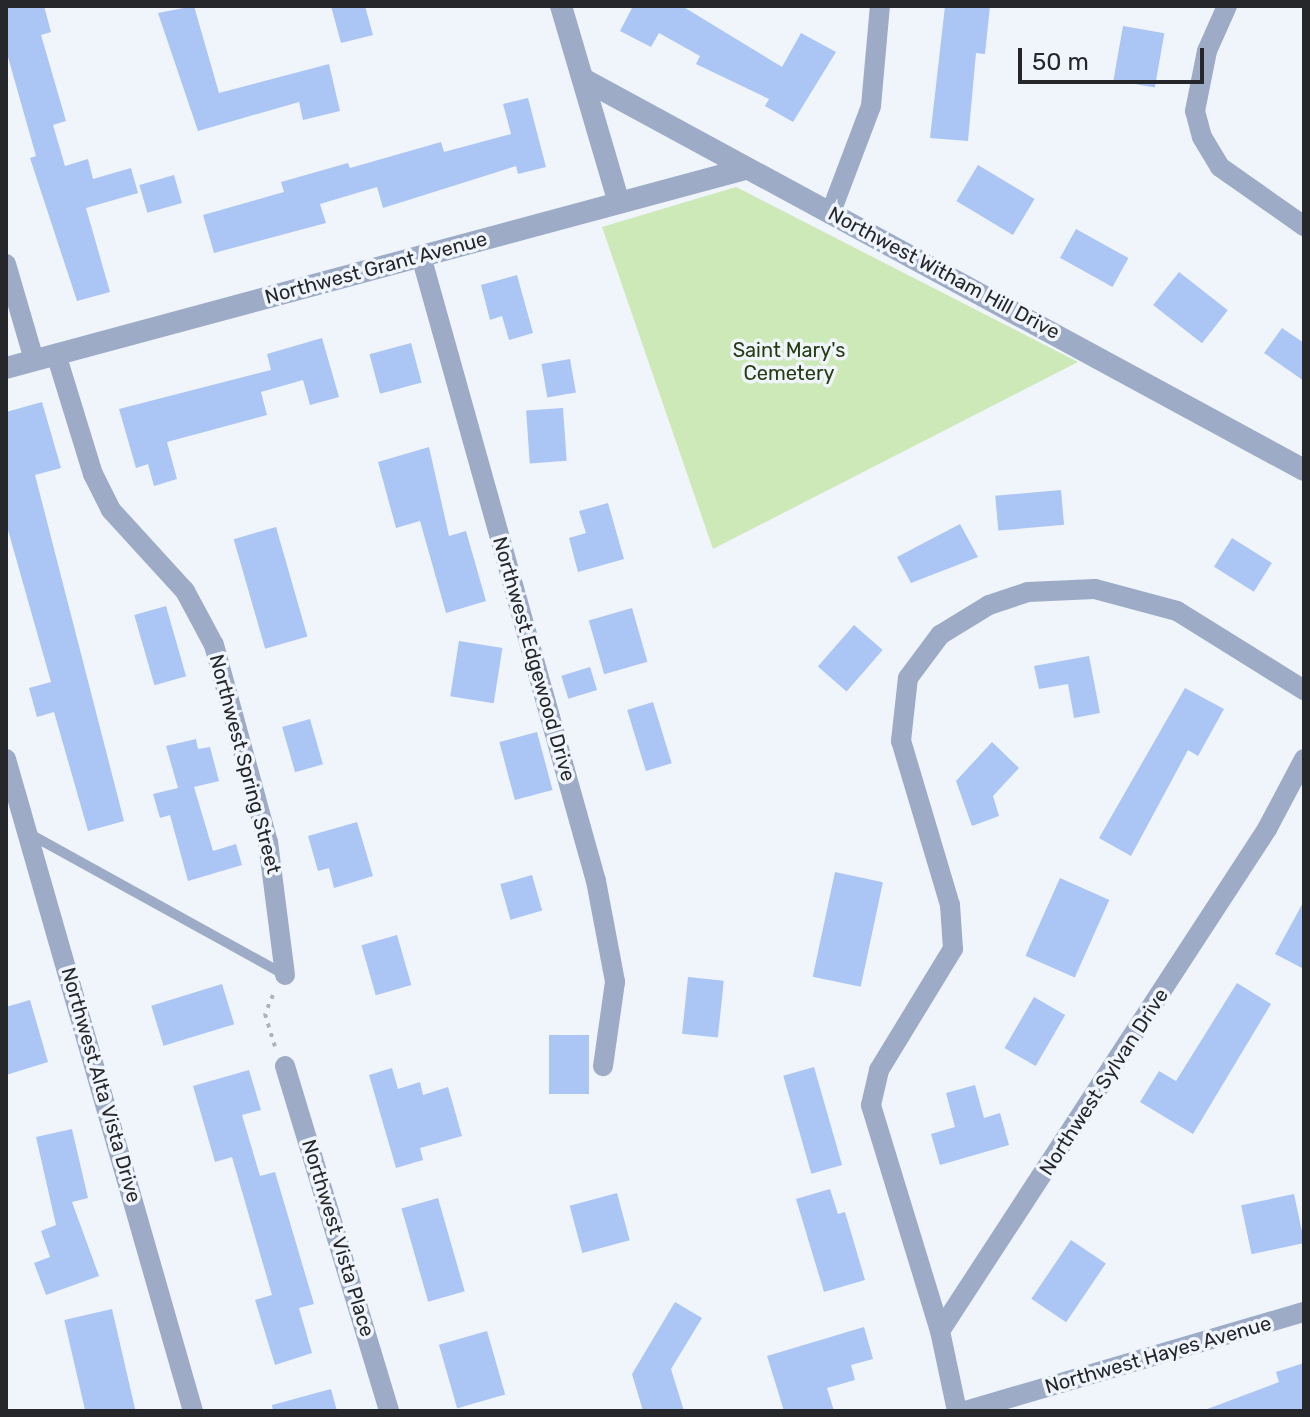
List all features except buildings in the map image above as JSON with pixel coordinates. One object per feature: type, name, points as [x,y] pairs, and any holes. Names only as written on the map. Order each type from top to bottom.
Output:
[{"type":"street","points":[[561,6],[619,203]]},
{"type":"street","points":[[831,212],[871,106],[880,6]]},
{"type":"street","points":[[1227,6],[1207,51],[1195,111],[1202,137],[1220,167],[1304,226]]},
{"type":"street","name":"Northwest Witham Hill Drive","points":[[583,79],[1304,470]]},
{"type":"street","name":"Northwest Grant Avenue","points":[[6,368],[745,169]]},
{"type":"street","name":"Northwest Edgewood Drive","points":[[421,256],[596,881],[615,982],[603,1066]]},
{"type":"street","name":"Northwest Spring Street","points":[[6,264],[93,474],[111,510],[185,591],[214,645],[268,842],[285,975]]},
{"type":"street","points":[[957,1411],[940,1331],[871,1105],[879,1070],[953,949],[950,905],[901,741],[908,678],[940,635],[989,605],[1028,592],[1095,589],[1177,611],[1304,690]]},
{"type":"street","name":"Northwest Alta Vista Drive","points":[[6,759],[193,1411]]},
{"type":"street","name":"Northwest Sylvan Drive","points":[[940,1331],[1267,829],[1304,759]]},
{"type":"street","name":"Northwest Vista Place","points":[[285,1066],[389,1411]]},
{"type":"street","name":"Northwest Hayes Avenue","points":[[965,1411],[1304,1312]]},
{"type":"lane","points":[[28,833],[285,975]]},
{"type":"path","points":[[285,975],[265,1014],[285,1066]]},
{"type":"green space","name":"Saint Mary's Cemetery","points":[[736,187],[1078,362],[713,549],[602,227]]}]
